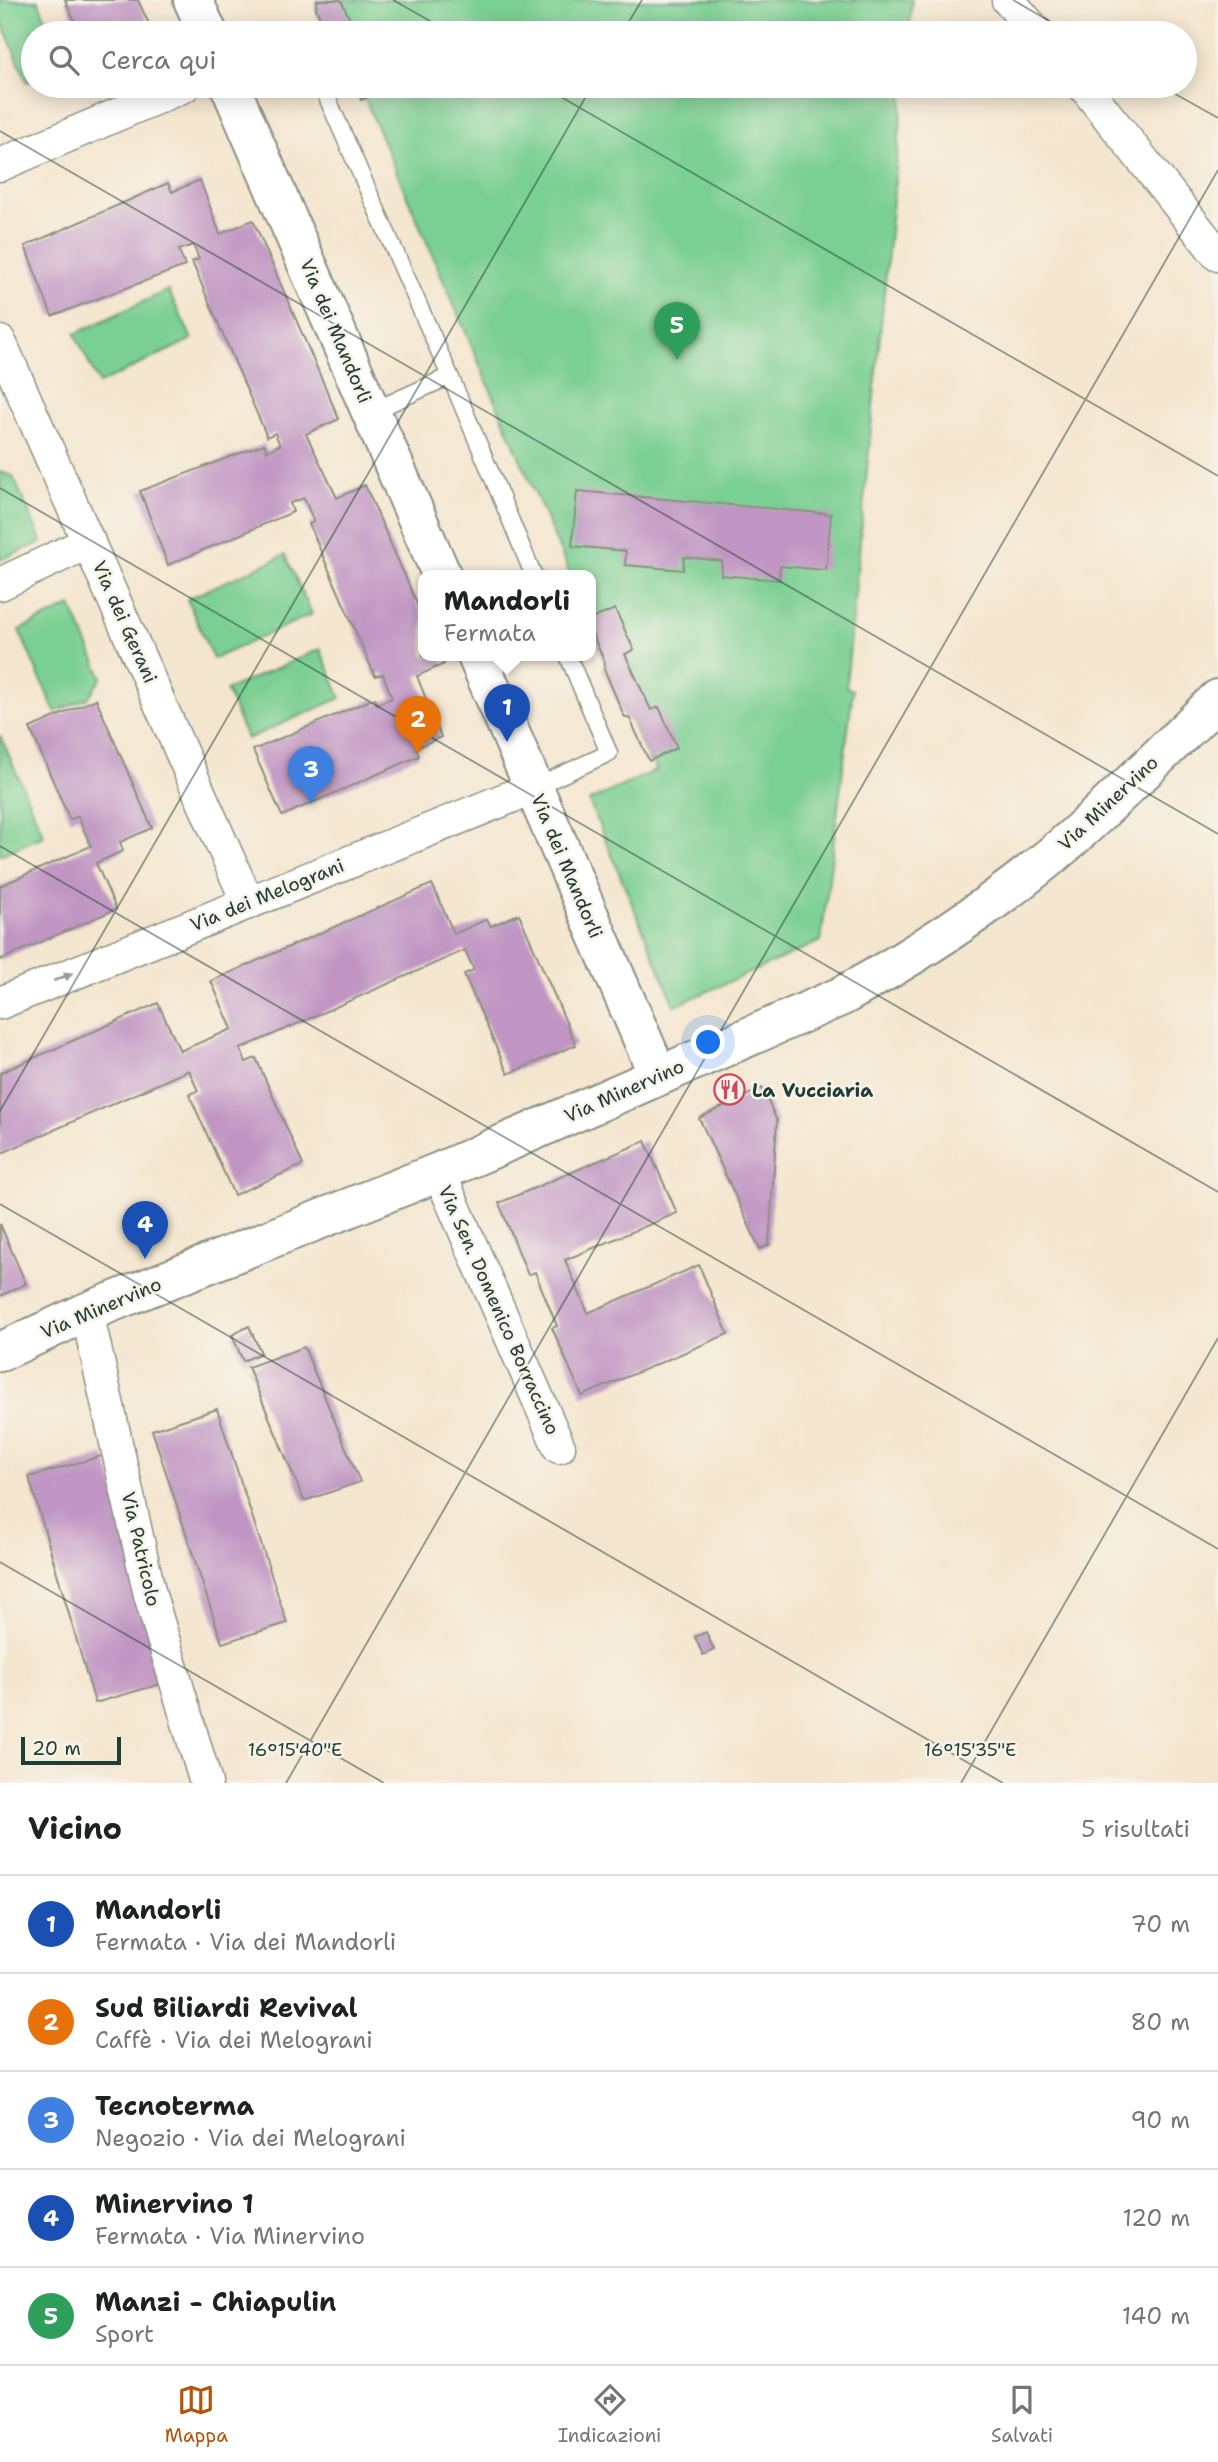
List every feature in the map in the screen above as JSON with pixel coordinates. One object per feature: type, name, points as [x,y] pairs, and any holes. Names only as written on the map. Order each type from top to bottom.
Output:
[{"type":"main road","points":[[193,0],[203,21]]},
{"type":"main road","name":"Via dei Mandorli","points":[[235,98],[439,570]]},
{"type":"main road","name":"Via dei Mandorli","points":[[479,661],[658,1075]]},
{"type":"main road","name":"Via Minervino","points":[[0,1352],[87,1312],[439,1172],[842,996],[894,968],[942,937],[987,906],[1061,848],[1218,699]]},
{"type":"street","points":[[1008,0],[1026,21]]},
{"type":"street","points":[[0,165],[156,98]]},
{"type":"street","points":[[1094,98],[1218,255]]},
{"type":"street","name":"Via dei Gerani","points":[[0,342],[248,903]]},
{"type":"street","points":[[0,584],[89,542]]},
{"type":"street","name":"Via dei Melograni","points":[[0,1003],[533,788]]},
{"type":"street","name":"Via Sen. Domenico Borraccino","points":[[439,1172],[559,1447]]},
{"type":"street","name":"Via Patricolo","points":[[87,1312],[150,1595],[206,1783]]},
{"type":"lane","points":[[327,98],[450,376],[531,570]]},
{"type":"lane","points":[[371,412],[450,376]]},
{"type":"lane","points":[[533,788],[609,753],[570,661]]},
{"type":"green space","points":[[0,0],[38,0],[47,21],[21,21],[21,68],[0,18]]},
{"type":"green space","points":[[317,0],[912,0],[910,21],[322,21],[316,9]]},
{"type":"green space","points":[[360,98],[903,98],[846,687],[853,690],[821,941],[675,1006],[589,801],[657,770],[652,760],[649,761],[630,719],[624,716],[604,669],[605,663],[596,642],[596,570],[568,570],[365,99]]},
{"type":"green space","points":[[168,290],[192,339],[99,384],[75,334]]},
{"type":"green space","points":[[0,472],[13,476],[42,542],[0,560]]},
{"type":"green space","points":[[285,555],[312,614],[213,659],[187,599]]},
{"type":"green space","points":[[71,606],[102,677],[88,698],[55,712],[19,630]]},
{"type":"green space","points":[[320,649],[341,698],[247,739],[226,690]]},
{"type":"green space","points":[[0,735],[44,836],[0,855]]},
{"type":"building","points":[[65,0],[138,0],[148,21],[75,21]]},
{"type":"building","points":[[317,0],[341,0],[351,21],[322,21],[316,9]]},
{"type":"building","points":[[200,180],[220,234],[253,220],[339,419],[306,434],[337,498],[365,485],[418,606],[418,661],[442,661],[444,664],[417,676],[441,737],[416,748],[419,756],[282,816],[253,750],[375,698],[377,704],[392,698],[383,674],[375,676],[309,524],[314,522],[304,498],[290,503],[293,512],[168,565],[140,491],[264,444],[267,451],[280,445],[275,433],[267,437],[192,262],[199,259],[193,245],[179,250],[185,266],[52,316],[25,246],[168,183],[172,192]]},
{"type":"building","points":[[577,491],[831,514],[826,570],[780,566],[779,580],[721,575],[722,561],[684,557],[683,570],[625,565],[626,551],[572,546]]},
{"type":"building","points":[[615,609],[634,650],[625,654],[651,710],[659,707],[677,748],[649,761],[630,719],[624,716],[604,669],[605,663],[596,642],[596,617]]},
{"type":"building","points":[[96,699],[152,828],[120,842],[123,851],[96,863],[116,909],[0,960],[0,886],[91,846],[78,816],[70,820],[30,728]]},
{"type":"building","points":[[432,884],[454,934],[487,919],[491,926],[519,914],[576,1045],[508,1074],[464,974],[474,970],[465,950],[240,1049],[246,1062],[256,1058],[303,1165],[234,1195],[189,1094],[198,1091],[189,1070],[0,1154],[0,1073],[158,1003],[180,1051],[232,1029],[211,981]]},
{"type":"building","points":[[762,1088],[777,1121],[769,1245],[760,1249],[699,1118]]},
{"type":"building","points":[[645,1141],[677,1213],[565,1260],[588,1313],[699,1265],[728,1334],[582,1396],[552,1328],[557,1326],[535,1272],[528,1275],[499,1203]]},
{"type":"building","points":[[0,1224],[26,1284],[0,1296]]},
{"type":"building","points":[[249,1326],[261,1353],[243,1361],[232,1335]]},
{"type":"building","points":[[304,1347],[360,1482],[304,1501],[248,1367]]},
{"type":"building","points":[[217,1409],[287,1623],[222,1643],[152,1430]]},
{"type":"building","points":[[105,1455],[171,1681],[95,1703],[29,1477]]},
{"type":"building","points":[[706,1632],[714,1650],[703,1655],[695,1637]]},
{"type":"place","name":"Manzi - Chiapulin","points":[[677,360]]},
{"type":"place","name":"Mandorli","points":[[507,742]]},
{"type":"place","name":"Sud Biliardi Revival","points":[[418,754]]},
{"type":"place","name":"Tecnoterma","points":[[311,804]]},
{"type":"place","name":"La Vucciaria","points":[[729,1090]]},
{"type":"place","name":"Minervino 1","points":[[145,1259]]}]
